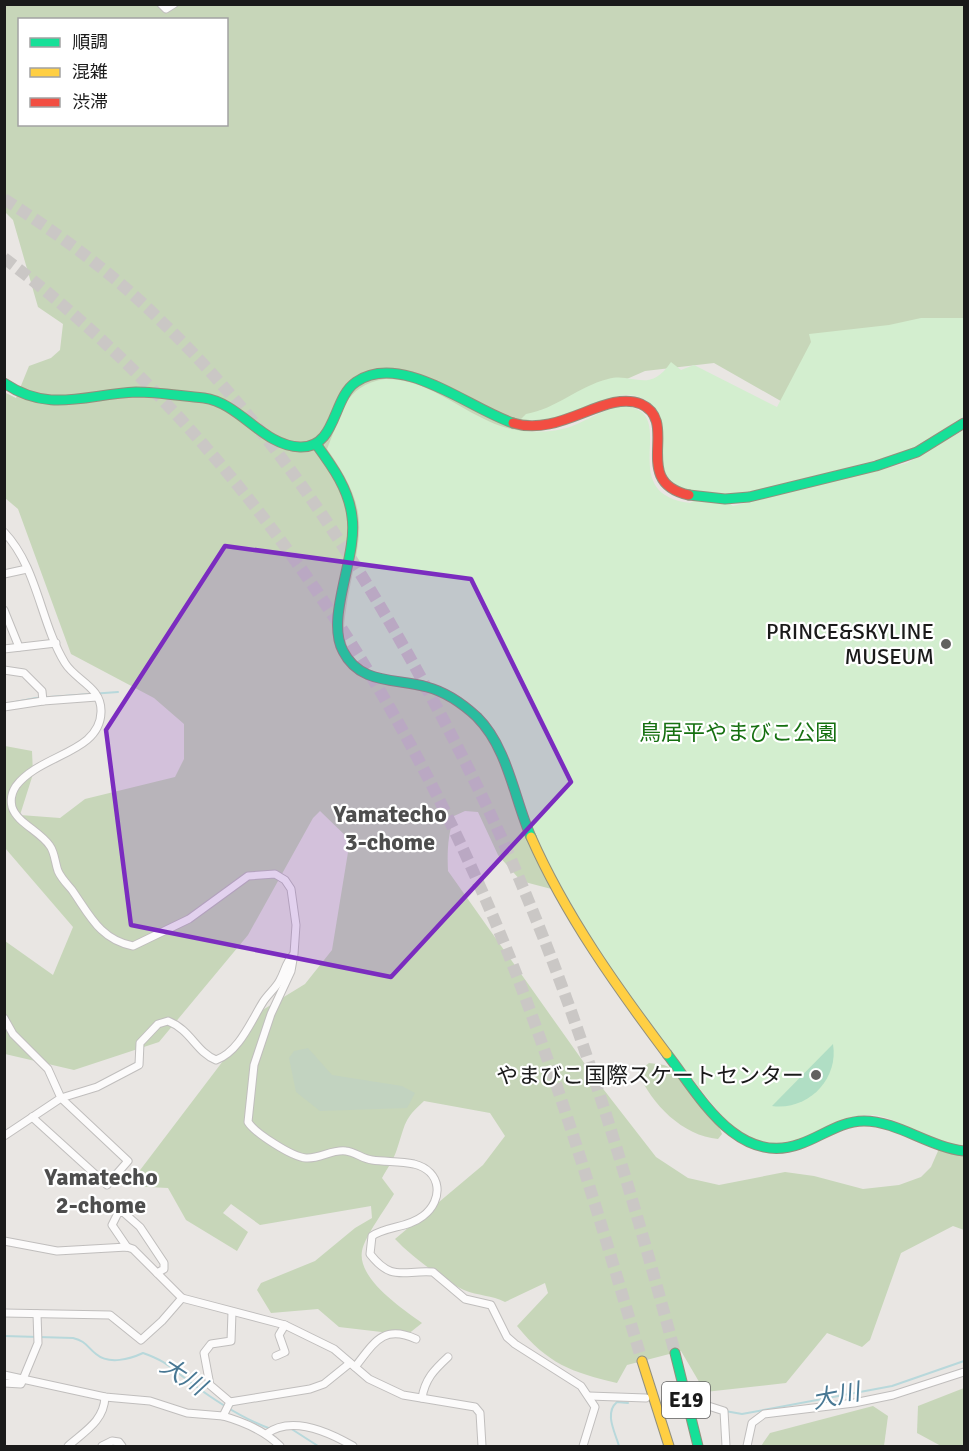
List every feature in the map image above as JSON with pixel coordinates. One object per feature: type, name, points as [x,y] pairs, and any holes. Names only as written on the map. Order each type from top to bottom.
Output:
[{"type":"main road","points":[[4,383],[20,395],[44,403],[150,392],[215,401],[286,445],[302,447],[316,444],[326,434],[349,387],[362,377],[373,374],[393,373],[417,378],[498,419],[537,427],[560,424],[610,403],[629,400],[648,408],[655,418],[657,465],[660,477],[668,488],[679,494],[733,499],[907,456],[964,423]]},
{"type":"main road","points":[[316,444],[344,484],[355,522],[354,550],[340,612],[338,632],[342,650],[354,668],[368,676],[438,691],[465,706],[484,725],[498,748],[541,859],[594,954],[622,995],[730,1132],[759,1147],[787,1149],[810,1142],[843,1124],[877,1122],[937,1146],[964,1151]]},
{"type":"main road","name":"E19","points":[[675,1353],[698,1446]]},
{"type":"main road","name":"E19","points":[[642,1361],[669,1446]]},
{"type":"street","points":[[161,4],[166,9],[174,4]]},
{"type":"street","points":[[6,534],[27,568],[66,664],[95,690],[102,709],[100,720],[91,738],[81,746],[36,766],[16,785],[11,796],[12,808],[17,815],[43,836],[51,848],[61,877],[97,927],[111,938],[132,946],[189,919],[248,876],[275,874],[285,880],[295,901],[294,954],[291,971],[271,1014],[254,1065],[247,1112],[252,1127],[296,1156],[306,1158],[348,1151],[369,1160],[414,1164],[430,1173],[439,1190],[438,1198],[432,1207],[413,1221],[381,1230],[372,1236],[370,1254],[380,1267],[391,1274],[433,1272],[451,1284],[465,1299],[491,1305],[507,1337],[581,1386],[595,1407],[583,1446]]},
{"type":"street","points":[[4,574],[27,568]]},
{"type":"street","points":[[4,610],[19,648]]},
{"type":"street","points":[[4,649],[56,642]]},
{"type":"street","points":[[4,670],[24,673],[42,692],[43,701]]},
{"type":"street","points":[[4,707],[97,697]]},
{"type":"street","points":[[4,1136],[61,1098],[97,1087],[139,1065],[140,1043],[158,1024],[168,1021],[187,1030],[207,1056],[216,1060],[221,1058],[242,1037],[264,1000],[280,980],[288,960],[294,954]]},
{"type":"street","points":[[4,1018],[13,1034],[48,1069],[61,1098],[128,1161],[107,1185],[32,1117]]},
{"type":"street","points":[[127,1247],[112,1225],[118,1213],[123,1212],[140,1227],[164,1263],[164,1269],[158,1273]]},
{"type":"street","points":[[4,1241],[57,1251],[127,1247],[138,1251],[171,1290],[182,1298],[285,1325],[334,1349],[381,1385],[404,1395],[475,1407],[480,1413],[482,1446]]},
{"type":"street","points":[[4,1313],[110,1315],[141,1340],[182,1298]]},
{"type":"street","points":[[232,1312],[231,1341],[211,1344],[204,1353],[210,1385],[230,1402],[310,1389],[324,1384],[353,1365],[380,1337],[397,1332],[416,1339]]},
{"type":"street","points":[[4,1383],[21,1384],[38,1343],[37,1314]]},
{"type":"street","points":[[276,1356],[285,1352],[279,1335],[285,1325]]},
{"type":"street","points":[[422,1398],[424,1383],[447,1357]]},
{"type":"street","points":[[747,1446],[752,1423],[764,1414],[873,1399],[964,1372]]},
{"type":"street","points":[[4,1375],[105,1397],[150,1401],[187,1413],[223,1416],[244,1422],[266,1434],[280,1446]]},
{"type":"street","points":[[589,1396],[646,1398]]},
{"type":"street","points":[[68,1446],[101,1418],[105,1411],[105,1397]]},
{"type":"street","points":[[223,1416],[230,1402]]},
{"type":"street","points":[[699,1403],[724,1411],[726,1446]]},
{"type":"street","points":[[266,1434],[273,1429],[302,1426],[339,1438],[353,1446]]},
{"type":"street","points":[[102,1446],[112,1441],[119,1442],[122,1446]]},
{"type":"highlighted area","points":[[225,546],[471,579],[571,782],[391,977],[131,925],[106,730]]},
{"type":"green space","points":[[5,5],[964,5],[964,379],[800,412],[714,363],[645,371],[586,397],[539,411],[521,426],[523,437],[558,511],[808,504],[964,441],[964,1230],[953,1226],[901,1253],[870,1340],[862,1347],[827,1333],[786,1383],[705,1392],[681,1351],[627,1365],[617,1383],[586,1375],[561,1365],[539,1349],[517,1326],[548,1293],[545,1283],[505,1302],[469,1292],[437,1274],[395,1239],[483,1165],[505,1136],[490,1113],[424,1101],[406,1122],[394,1156],[382,1178],[394,1194],[367,1238],[362,1251],[362,1262],[383,1292],[422,1323],[407,1335],[339,1327],[318,1309],[271,1313],[257,1290],[261,1283],[315,1261],[355,1228],[372,1218],[371,1206],[260,1225],[231,1204],[223,1213],[248,1232],[237,1251],[186,1220],[168,1188],[128,1186],[261,1011],[305,984],[332,950],[350,840],[320,811],[313,818],[248,935],[159,1042],[74,1070],[5,1054],[5,941],[53,975],[73,927],[5,848],[5,746],[32,751],[33,774],[20,815],[60,818],[85,799],[175,777],[184,759],[184,724],[154,698],[71,654],[18,509],[5,498],[4,392],[16,398],[29,366],[51,358],[60,350],[63,324],[38,307],[13,220],[5,212]],"holes":[[[465,811],[478,812],[498,855],[521,881],[597,901],[934,1124],[938,1151],[931,1167],[921,1177],[899,1185],[863,1189],[814,1176],[785,1172],[719,1185],[688,1178],[656,1157],[597,1081],[448,871],[448,843],[454,816]]]},
{"type":"green space","points":[[921,318],[964,318],[964,416],[916,448],[900,454],[755,492],[742,495],[704,494],[672,482],[663,464],[663,435],[660,417],[649,402],[639,397],[622,395],[614,397],[562,418],[521,419],[526,414],[547,407],[597,382],[617,378],[648,380],[655,378],[671,362],[681,370],[694,365],[777,407],[811,342],[809,334],[889,325]]},
{"type":"green space","name":"鳥居平やまびこ公園","points":[[385,379],[422,386],[489,421],[507,428],[525,431],[562,429],[611,409],[631,407],[640,411],[647,420],[650,432],[651,475],[657,488],[669,497],[690,503],[695,500],[729,503],[733,506],[907,463],[964,430],[964,1147],[930,1138],[893,1120],[873,1115],[836,1122],[806,1137],[775,1144],[757,1140],[735,1129],[710,1101],[655,1029],[589,937],[548,862],[525,810],[501,744],[490,724],[472,706],[451,691],[423,682],[374,673],[355,659],[346,642],[344,626],[359,540],[357,507],[342,471],[327,449],[341,413],[352,395],[360,388]]},
{"type":"green space","name":"やまびこ国際スケートセンター","points":[[833,1044],[834,1057],[831,1070],[826,1081],[818,1090],[797,1103],[772,1106]]},
{"type":"green space","points":[[308,1048],[332,1075],[402,1086],[415,1093],[407,1108],[320,1111],[296,1092],[289,1058],[294,1051]]},
{"type":"green space","points":[[649,1063],[664,1065],[689,1085],[719,1126],[722,1134],[718,1139],[693,1132],[681,1125],[660,1106],[651,1096],[638,1072]]},
{"type":"green space","points":[[964,1388],[964,1446],[941,1446],[917,1433],[918,1406]]},
{"type":"green space","points":[[873,1406],[888,1416],[884,1446],[761,1446],[770,1433]]},
{"type":"waterway","points":[[5,704],[36,698],[118,692]]},
{"type":"waterway","name":"大川","points":[[4,1336],[73,1338],[84,1343],[101,1357],[113,1360],[126,1359],[143,1353],[163,1362],[229,1409],[271,1429]]},
{"type":"waterway","name":"大川","points":[[725,1411],[742,1414],[892,1386],[964,1361]]},
{"type":"waterway","name":"大川","points":[[619,1446],[611,1412],[617,1402],[628,1403]]},
{"type":"waterway","name":"大川","points":[[290,1428],[318,1446]]},
{"type":"tunnel","points":[[4,199],[105,271],[143,304],[198,358],[233,397],[297,480],[356,566],[383,611],[470,771],[498,830],[547,947],[607,1119],[643,1236],[675,1353]]},
{"type":"tunnel","points":[[4,258],[88,328],[166,404],[238,486],[304,573],[364,665],[419,760],[467,858],[529,1008],[564,1108],[642,1361]]},
{"type":"tunnel","points":[[651,1398],[688,1402]]},
{"type":"traffic: fast","points":[[4,383],[37,398],[53,400],[136,392],[204,398],[217,401],[229,408],[274,440],[300,447],[312,445],[321,440],[328,431],[348,389],[356,382],[374,374],[393,373],[414,378],[513,423]]},
{"type":"traffic: fast","points":[[689,495],[725,499],[749,497],[876,466],[917,452],[964,423]]},
{"type":"traffic: fast","points":[[316,444],[344,487],[352,517],[351,550],[338,621],[338,637],[343,651],[350,662],[369,675],[434,689],[454,699],[477,717],[488,729],[503,758],[531,837]]},
{"type":"traffic: fast","points":[[667,1054],[692,1089],[722,1123],[739,1136],[757,1145],[778,1148],[800,1144],[839,1126],[864,1121],[889,1125],[938,1145],[964,1151]]},
{"type":"traffic: fast","points":[[675,1353],[698,1446]]},
{"type":"traffic: slow","points":[[531,837],[560,895],[593,950],[667,1054]]},
{"type":"traffic: slow","points":[[642,1361],[669,1446]]},
{"type":"traffic: jam","points":[[513,423],[531,426],[548,424],[613,403],[627,401],[641,404],[652,413],[657,424],[658,465],[662,478],[671,488],[689,495]]},
{"type":"place","name":"PRINCE&SKYLINE MUSEUM","points":[[946,644]]},
{"type":"place","name":"やまびこ国際スケートセンター","points":[[816,1075]]},
{"type":"district","name":"Yamatecho 3-chome","points":[[390,828]]},
{"type":"district","name":"Yamatecho 2-chome","points":[[101,1191]]}]
